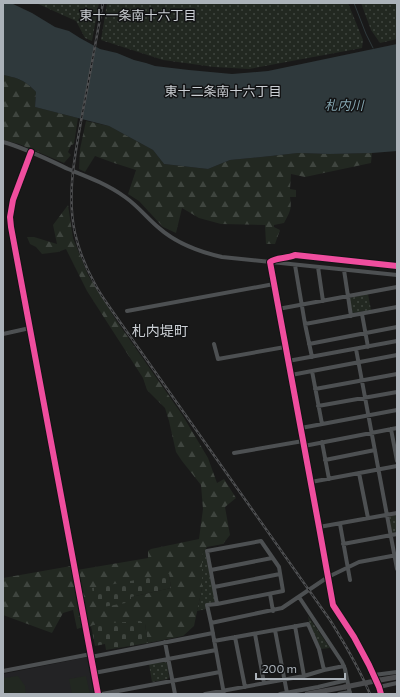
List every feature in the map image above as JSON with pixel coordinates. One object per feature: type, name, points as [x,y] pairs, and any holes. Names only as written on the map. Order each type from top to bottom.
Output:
[{"type":"main road","points":[[307,694],[397,677]]},
{"type":"street","points":[[3,142],[31,152],[109,186],[137,206],[164,232],[205,253],[222,257],[397,275]]},
{"type":"street","points":[[31,152],[13,200],[10,216],[11,227],[98,694]]},
{"type":"street","points":[[270,262],[295,255],[397,266]]},
{"type":"street","points":[[270,262],[333,605],[354,637],[374,675],[381,694]]},
{"type":"street","points":[[295,265],[312,357]]},
{"type":"street","points":[[318,268],[323,301]]},
{"type":"street","points":[[344,270],[351,316]]},
{"type":"street","points":[[127,311],[274,284]]},
{"type":"street","points":[[278,309],[397,287]]},
{"type":"street","points":[[305,324],[397,307]]},
{"type":"street","points":[[362,314],[368,347]]},
{"type":"street","points":[[309,344],[397,327]]},
{"type":"street","points":[[3,334],[30,328]]},
{"type":"street","points":[[288,361],[397,341]]},
{"type":"street","points":[[214,344],[218,358],[285,347]]},
{"type":"street","points":[[356,349],[378,470],[396,555],[397,570]]},
{"type":"street","points":[[291,375],[397,355]]},
{"type":"street","points":[[312,371],[322,424]]},
{"type":"street","points":[[315,389],[397,374]]},
{"type":"street","points":[[318,406],[397,392]]},
{"type":"street","points":[[301,428],[397,410]]},
{"type":"street","points":[[304,446],[397,428]]},
{"type":"street","points":[[391,429],[396,446],[397,461]]},
{"type":"street","points":[[234,453],[303,441]]},
{"type":"street","points":[[322,442],[329,479]]},
{"type":"street","points":[[325,460],[375,450]]},
{"type":"street","points":[[311,482],[397,466]]},
{"type":"street","points":[[359,473],[368,518]]},
{"type":"street","points":[[319,527],[397,513]]},
{"type":"street","points":[[340,524],[350,580]]},
{"type":"street","points":[[343,544],[397,534]]},
{"type":"street","points":[[217,604],[208,551],[260,541],[279,567],[283,591],[217,604],[207,605],[224,692]]},
{"type":"street","points":[[211,622],[273,611],[285,607],[328,577],[359,562],[396,555]]},
{"type":"street","points":[[211,570],[272,558]]},
{"type":"street","points":[[214,586],[280,574]]},
{"type":"street","points":[[270,594],[273,611]]},
{"type":"street","points":[[299,597],[344,666],[350,693],[339,694]]},
{"type":"street","points":[[214,641],[308,624],[319,650],[324,670]]},
{"type":"street","points":[[295,626],[304,676]]},
{"type":"street","points":[[275,630],[287,693]]},
{"type":"street","points":[[3,671],[213,634]]},
{"type":"street","points":[[255,634],[264,683]]},
{"type":"street","points":[[235,637],[245,687]]},
{"type":"street","points":[[165,642],[175,694]]},
{"type":"street","points":[[94,673],[216,650]]},
{"type":"street","points":[[205,694],[224,692],[304,676],[344,666]]},
{"type":"street","points":[[102,694],[220,672]]},
{"type":"street","points":[[374,675],[397,672]]},
{"type":"street","points":[[280,694],[347,680]]},
{"type":"street","points":[[379,687],[397,683]]},
{"type":"shaded area","points":[[87,657],[94,694],[3,694],[3,674]]},
{"type":"green space","points":[[36,3],[99,3],[92,41],[85,38],[76,21]]},
{"type":"green space","points":[[107,3],[348,3],[363,40],[362,48],[249,69],[214,67],[163,60],[101,40]]},
{"type":"green space","points":[[361,3],[397,3],[397,39],[380,43],[371,30]]},
{"type":"green space","points":[[3,75],[21,80],[36,92],[35,107],[78,118],[74,144],[71,145],[68,152],[71,155],[64,163],[19,144],[3,140]]},
{"type":"green space","points":[[86,121],[109,126],[153,150],[164,164],[208,169],[230,160],[298,153],[372,153],[371,163],[305,177],[291,174],[290,189],[296,190],[296,197],[290,197],[290,210],[284,223],[274,225],[274,227],[280,230],[275,244],[266,244],[265,225],[221,224],[199,218],[182,208],[176,233],[163,227],[139,201],[128,194],[136,170],[95,156],[85,172],[79,169],[80,149]]},
{"type":"green space","points":[[68,205],[73,238],[88,275],[116,320],[183,416],[208,458],[217,483],[224,479],[236,498],[225,507],[230,535],[223,544],[207,547],[203,552],[202,588],[194,626],[183,636],[148,643],[145,624],[98,624],[88,627],[77,570],[148,558],[148,551],[151,549],[199,539],[203,509],[201,485],[176,452],[165,408],[147,390],[143,378],[87,291],[66,249],[58,252],[42,254],[36,247],[30,244],[27,237],[34,237],[57,244],[53,225]],"holes":[[[169,574],[171,588],[131,597]]]},
{"type":"green space","points":[[368,294],[371,310],[352,313],[350,298]]},
{"type":"green space","points":[[397,515],[397,532],[392,533],[389,517]]},
{"type":"green space","points":[[205,551],[215,600],[214,602],[205,604],[206,609],[197,611],[202,588],[202,557],[203,552]]},
{"type":"green space","points":[[71,566],[83,627],[77,629],[73,610],[63,613],[52,633],[3,615],[3,578]]},
{"type":"green space","points":[[169,574],[171,588],[131,597],[131,602],[103,607],[94,601],[92,588]]},
{"type":"green space","points":[[308,616],[330,648],[321,649],[309,622]]},
{"type":"green space","points":[[140,621],[145,624],[148,643],[106,650],[105,644],[95,646],[91,626],[98,624]]},
{"type":"green space","points":[[167,663],[168,679],[152,682],[149,664]]},
{"type":"green space","points":[[18,676],[25,686],[26,694],[3,694],[3,678]]},
{"type":"green space","points":[[86,676],[90,694],[72,694],[69,679]]},
{"type":"water","name":"札内川","points":[[3,3],[11,3],[32,13],[55,27],[69,31],[100,49],[155,66],[189,70],[232,74],[268,71],[397,44],[397,151],[330,154],[298,153],[230,160],[208,169],[164,164],[153,150],[109,126],[35,107],[36,92],[32,88],[21,80],[3,75]]},
{"type":"waterway","points":[[354,3],[373,48]]},
{"type":"railway","points":[[103,3],[73,172],[71,202],[72,218],[83,259],[97,288],[330,620],[352,656],[370,694]]},
{"type":"cycle path","points":[[31,152],[13,200],[10,217],[11,227],[98,694]]},
{"type":"cycle path","points":[[381,694],[369,665],[354,637],[333,605],[270,262],[275,259],[295,255],[397,266]]},
{"type":"district","name":"東十一条南十六丁目","points":[[138,15]]},
{"type":"district","name":"東十二条南十六丁目","points":[[223,91]]},
{"type":"district","name":"札内堤町","points":[[160,331]]}]
